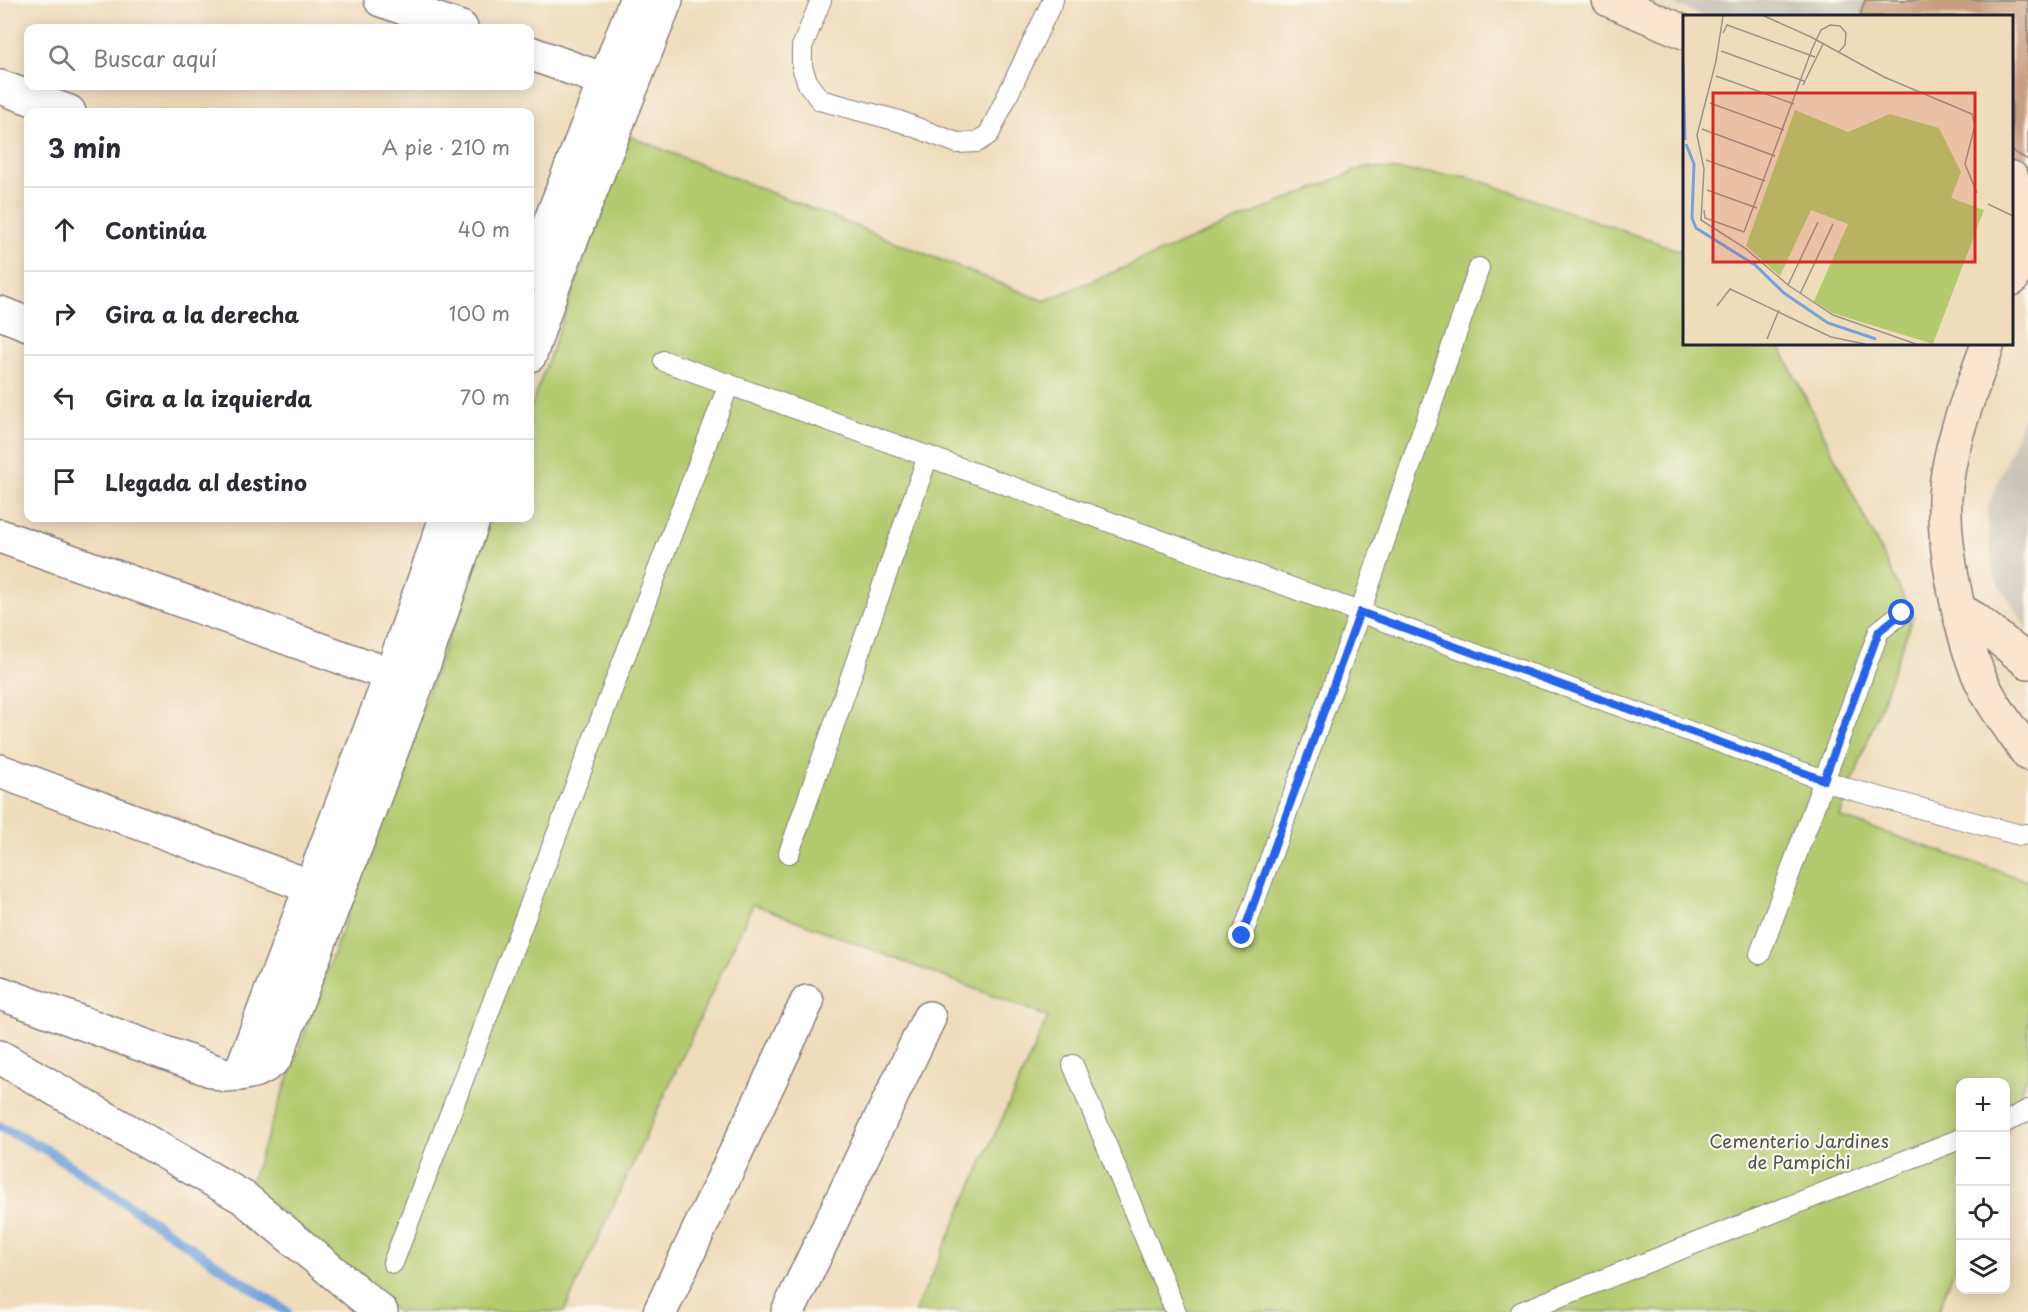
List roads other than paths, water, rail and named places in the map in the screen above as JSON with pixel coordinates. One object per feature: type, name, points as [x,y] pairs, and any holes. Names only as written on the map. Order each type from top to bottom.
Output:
[{"type":"street","points":[[381,0],[450,24]]},
{"type":"street","points":[[617,85],[636,0]]},
{"type":"street","points":[[534,312],[537,281],[617,85],[666,0]]},
{"type":"street","points":[[1609,0],[1683,32]]},
{"type":"street","points":[[534,54],[617,85]]},
{"type":"street","points":[[0,87],[58,108]]},
{"type":"street","points":[[2013,181],[2026,221],[2026,246],[2013,277]]},
{"type":"street","points":[[0,314],[24,323]]},
{"type":"street","points":[[1988,345],[1956,438],[1945,496],[1948,548],[1967,642],[1980,678],[2028,754]]},
{"type":"street","points":[[404,680],[445,522]]},
{"type":"street","points":[[0,993],[225,1075],[240,1074],[324,892],[404,680],[472,522]]},
{"type":"street","points":[[0,536],[404,680]]},
{"type":"street","points":[[1961,611],[1975,619],[2028,662]]},
{"type":"street","points":[[0,771],[324,892]]},
{"type":"street","points":[[660,1312],[807,1002]]},
{"type":"street","points":[[788,1312],[929,1018]]},
{"type":"street","points":[[0,1057],[244,1198],[381,1312]]},
{"type":"lane","points":[[820,0],[802,47],[802,66],[808,84],[820,100],[898,121],[957,143],[977,142],[989,134],[1053,0]]},
{"type":"lane","points":[[1242,936],[1360,612],[1479,268]]},
{"type":"lane","points":[[664,361],[1849,789],[2020,835],[2028,834]]},
{"type":"lane","points":[[393,1263],[729,384]]},
{"type":"lane","points":[[789,853],[928,456]]},
{"type":"lane","points":[[1760,954],[1879,631],[1902,613]]},
{"type":"lane","points":[[1073,1065],[1176,1312]]},
{"type":"lane","points":[[2010,1120],[2028,1110]]},
{"type":"lane","points":[[1521,1312],[1956,1141]]},
{"type":"waterway","points":[[0,1127],[47,1150],[287,1312]]},
{"type":"park label","name":"Cementerio Jardines de Pampichi","points":[[1799,1150]]}]
